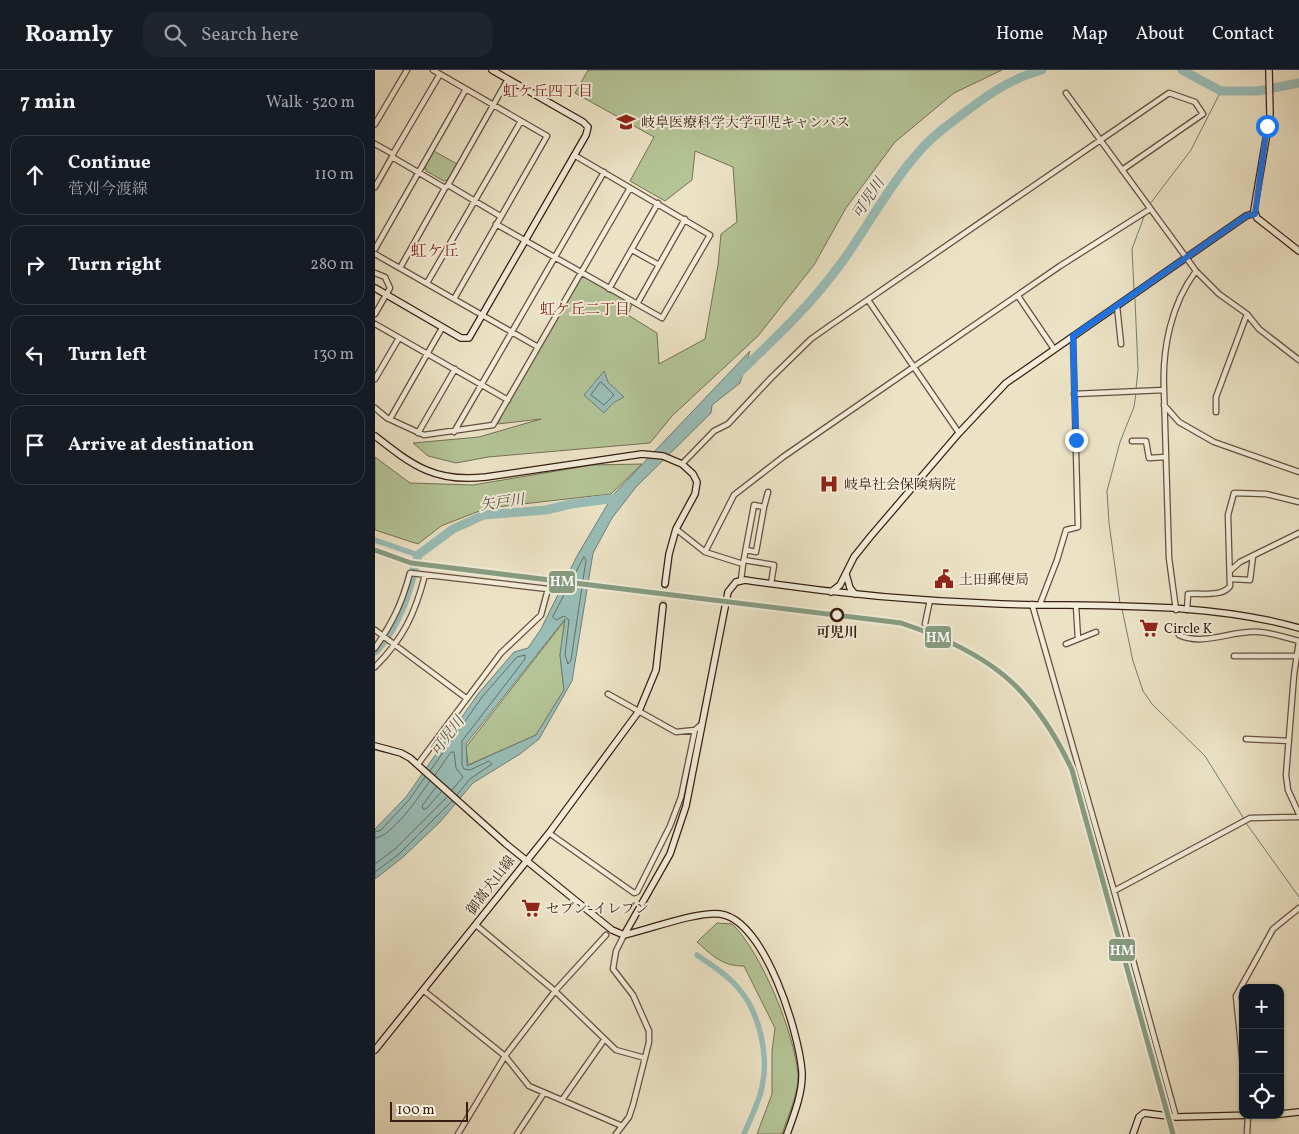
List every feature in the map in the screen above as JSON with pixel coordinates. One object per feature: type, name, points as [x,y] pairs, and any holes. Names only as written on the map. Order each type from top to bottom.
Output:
[{"type":"street","points":[[375,124],[407,70]]},
{"type":"street","points":[[433,70],[547,136],[454,299]]},
{"type":"street","points":[[375,288],[442,328],[461,338],[469,338],[586,135],[588,127],[583,122],[492,70]]},
{"type":"street","points":[[1255,214],[1271,97],[1269,70]]},
{"type":"street","points":[[375,187],[440,74]]},
{"type":"street","points":[[400,268],[508,79]]},
{"type":"street","points":[[375,249],[466,89]]},
{"type":"street","points":[[1066,93],[1196,271],[1219,294],[1247,314],[1259,329],[1299,360]]},
{"type":"street","points":[[682,464],[714,430],[728,424],[747,402],[811,339],[1169,93],[1195,102],[1203,114],[1122,170]]},
{"type":"street","points":[[427,283],[521,121]]},
{"type":"street","points":[[375,144],[419,173],[474,200],[501,216]]},
{"type":"street","points":[[496,224],[662,318],[711,235],[574,155]]},
{"type":"street","points":[[454,432],[604,172]]},
{"type":"street","points":[[375,408],[390,419],[417,433],[432,435],[493,425],[630,188]]},
{"type":"street","points":[[609,289],[658,204]]},
{"type":"street","points":[[705,552],[734,495],[788,453],[1060,266],[1150,208]]},
{"type":"street","points":[[1255,214],[1299,251]]},
{"type":"street","points":[[831,592],[846,574],[855,557],[870,537],[959,432],[1007,383],[1054,348],[1246,216],[1255,214]]},
{"type":"street","points":[[637,304],[685,219]]},
{"type":"street","points":[[632,250],[659,265]]},
{"type":"street","points":[[375,254],[538,347]]},
{"type":"street","points":[[1176,610],[1169,558],[1164,405],[1165,353],[1183,287],[1196,271]]},
{"type":"street","points":[[375,273],[387,280],[390,288],[375,314]]},
{"type":"street","points":[[1018,296],[1054,348]]},
{"type":"street","points":[[868,300],[959,432]]},
{"type":"street","points":[[1117,306],[1121,344]]},
{"type":"street","points":[[1216,412],[1216,397],[1247,314]]},
{"type":"street","points":[[375,324],[508,400]]},
{"type":"street","points":[[390,419],[442,328]]},
{"type":"street","points":[[1040,604],[1066,530],[1078,527],[1073,336]]},
{"type":"street","points":[[375,379],[399,338]]},
{"type":"street","points":[[417,433],[455,369]]},
{"type":"street","points":[[1074,394],[1164,390]]},
{"type":"street","points":[[1164,405],[1179,422],[1214,442],[1299,472]]},
{"type":"street","points":[[375,436],[407,461],[428,473],[452,478],[486,477],[623,456],[655,454],[682,464],[689,468],[697,482],[695,494],[677,529],[669,554],[665,584]]},
{"type":"street","points":[[1132,441],[1146,441],[1149,458],[1166,457]]},
{"type":"street","points":[[746,550],[756,552],[768,492]]},
{"type":"street","points":[[1187,610],[1188,594],[1216,593],[1227,590],[1231,579],[1231,553],[1227,545],[1228,516],[1234,493],[1266,494],[1299,502]]},
{"type":"street","points":[[741,580],[754,505],[764,507]]},
{"type":"street","points":[[677,529],[705,552],[743,562],[774,564],[771,584]]},
{"type":"street","points":[[1231,570],[1240,562],[1299,533]]},
{"type":"street","points":[[1231,579],[1250,580],[1253,556]]},
{"type":"street","points":[[375,648],[399,611],[410,572],[548,589],[541,615],[501,654],[466,698],[420,765]]},
{"type":"street","points":[[846,574],[850,588],[855,594]]},
{"type":"street","points":[[375,667],[395,644],[416,607],[425,575]]},
{"type":"street","points":[[616,1134],[633,1105],[645,1058],[649,1031],[633,995],[613,969],[616,951],[670,854],[692,786],[702,724],[728,592],[731,586],[741,580],[831,592],[930,600],[1245,614],[1299,628]]},
{"type":"street","points":[[925,624],[930,600]]},
{"type":"street","points":[[1032,604],[1176,1117]]},
{"type":"street","points":[[663,606],[656,670],[639,711],[527,861],[612,930],[624,935],[702,915],[720,914],[733,918],[745,928],[772,970],[791,1017],[799,1052],[801,1085],[787,1134]]},
{"type":"street","points":[[1076,606],[1078,639]]},
{"type":"street","points":[[375,630],[466,698]]},
{"type":"street","points":[[1066,644],[1096,632]]},
{"type":"street","points":[[1114,891],[1250,818],[1299,815],[1288,790],[1286,774],[1299,641],[1261,632],[1240,632],[1191,641],[1179,635]]},
{"type":"street","points":[[1234,656],[1297,656]]},
{"type":"street","points":[[608,694],[676,732],[695,730],[702,724]]},
{"type":"street","points":[[549,833],[634,893],[637,892],[671,826],[681,797],[695,730]]},
{"type":"street","points":[[1246,739],[1289,741]]},
{"type":"street","name":"御嵩犬山線","points":[[375,746],[401,752],[420,765],[527,861],[375,1050]]},
{"type":"street","points":[[1239,1031],[1235,996],[1273,929],[1299,908]]},
{"type":"street","points":[[476,925],[555,990],[605,1040],[621,1053],[645,1058]]},
{"type":"street","points":[[458,1134],[505,1056],[555,990],[606,935]]},
{"type":"street","points":[[423,990],[505,1056],[525,1082],[543,1093],[622,1126]]},
{"type":"street","points":[[562,1100],[605,1040]]},
{"type":"street","points":[[517,1134],[543,1093]]},
{"type":"street","points":[[1284,1114],[1299,1112]]},
{"type":"street","points":[[1133,1134],[1141,1114],[1176,1117],[1239,1115]]},
{"type":"street","points":[[1247,1134],[1248,1119]]},
{"type":"green space","points":[[588,70],[1002,70],[954,93],[895,142],[846,208],[814,265],[758,336],[672,416],[650,443],[488,457],[456,463],[428,456],[413,443],[479,437],[541,419],[498,424],[508,400],[581,272],[633,302],[628,315],[657,333],[659,364],[705,339],[718,265],[721,234],[737,222],[733,167],[695,151],[692,180],[665,201],[630,181],[654,137],[575,93]]},
{"type":"green space","points":[[434,151],[457,164],[448,180],[444,181],[426,171],[425,166]]},
{"type":"green space","points":[[375,457],[410,483],[473,485],[592,465],[642,464],[611,494],[487,508],[441,526],[418,544],[375,530]]},
{"type":"green space","points":[[565,620],[560,655],[564,690],[536,735],[468,765],[466,747]]},
{"type":"green space","points":[[717,923],[732,924],[754,953],[775,994],[791,1038],[798,1081],[793,1104],[782,1134],[757,1134],[772,1094],[772,1051],[775,1028],[744,966],[736,966],[724,962],[713,956],[697,942]]},
{"type":"water","points":[[750,351],[740,383],[712,405],[711,413],[636,487],[612,518],[593,553],[572,681],[539,739],[520,754],[473,783],[440,822],[402,858],[375,879],[375,829],[406,797],[478,694],[514,652],[528,648],[541,629],[577,556],[613,495]],"holes":[[[565,619],[560,655],[564,690],[536,735],[467,766],[466,744]]]},
{"type":"water","points":[[604,371],[608,382],[624,397],[613,403],[604,413],[584,395]]},
{"type":"waterway","name":"可児川","points":[[738,374],[791,322],[828,281],[896,181],[923,147],[943,129],[988,95],[1005,85],[1042,70]]},
{"type":"waterway","name":"可児川","points":[[1182,70],[1221,91],[1258,91],[1299,83]]},
{"type":"waterway","points":[[1150,204],[1191,150],[1221,91]]},
{"type":"waterway","points":[[1134,289],[1132,249],[1145,214]]},
{"type":"waterway","points":[[1135,299],[1138,370],[1136,389]]},
{"type":"waterway","points":[[1120,603],[1109,523],[1107,491],[1120,442],[1134,407],[1136,393]]},
{"type":"waterway","name":"矢戸川","points":[[375,651],[391,630],[403,606],[418,555],[453,529],[484,515],[546,510],[571,504],[617,498]]},
{"type":"waterway","points":[[375,540],[418,555]]},
{"type":"waterway","points":[[1122,609],[1133,661],[1143,691],[1152,704],[1205,756],[1244,819]]},
{"type":"waterway","points":[[1246,823],[1299,897]]},
{"type":"waterway","points":[[697,955],[725,975],[739,989],[752,1010],[761,1036],[764,1062],[761,1093],[744,1134]]},
{"type":"tunnel","points":[[663,606],[665,584]]},
{"type":"transit line","name":"HM","points":[[375,550],[411,563],[901,623],[959,646],[1005,676],[1024,694],[1041,716],[1072,770],[1173,1134]]},
{"type":"place","name":"岐阜医療科学大学可児キャンパス","points":[[626,122]]},
{"type":"place","name":"岐阜社会保険病院","points":[[829,484]]},
{"type":"place","name":"土田郵便局","points":[[944,579]]},
{"type":"place","name":"可児川","points":[[837,615]]},
{"type":"place","name":"Circle K","points":[[1149,628]]},
{"type":"place","name":"セブン-イレブン","points":[[531,908]]},
{"type":"district","name":"虹ケ丘四丁目","points":[[548,91]]},
{"type":"district","name":"虹ケ丘","points":[[435,250]]},
{"type":"district","name":"虹ケ丘二丁目","points":[[585,309]]},
{"type":"route","points":[[1076,440],[1073,336],[1246,216],[1255,214],[1254,210],[1267,126]]}]
